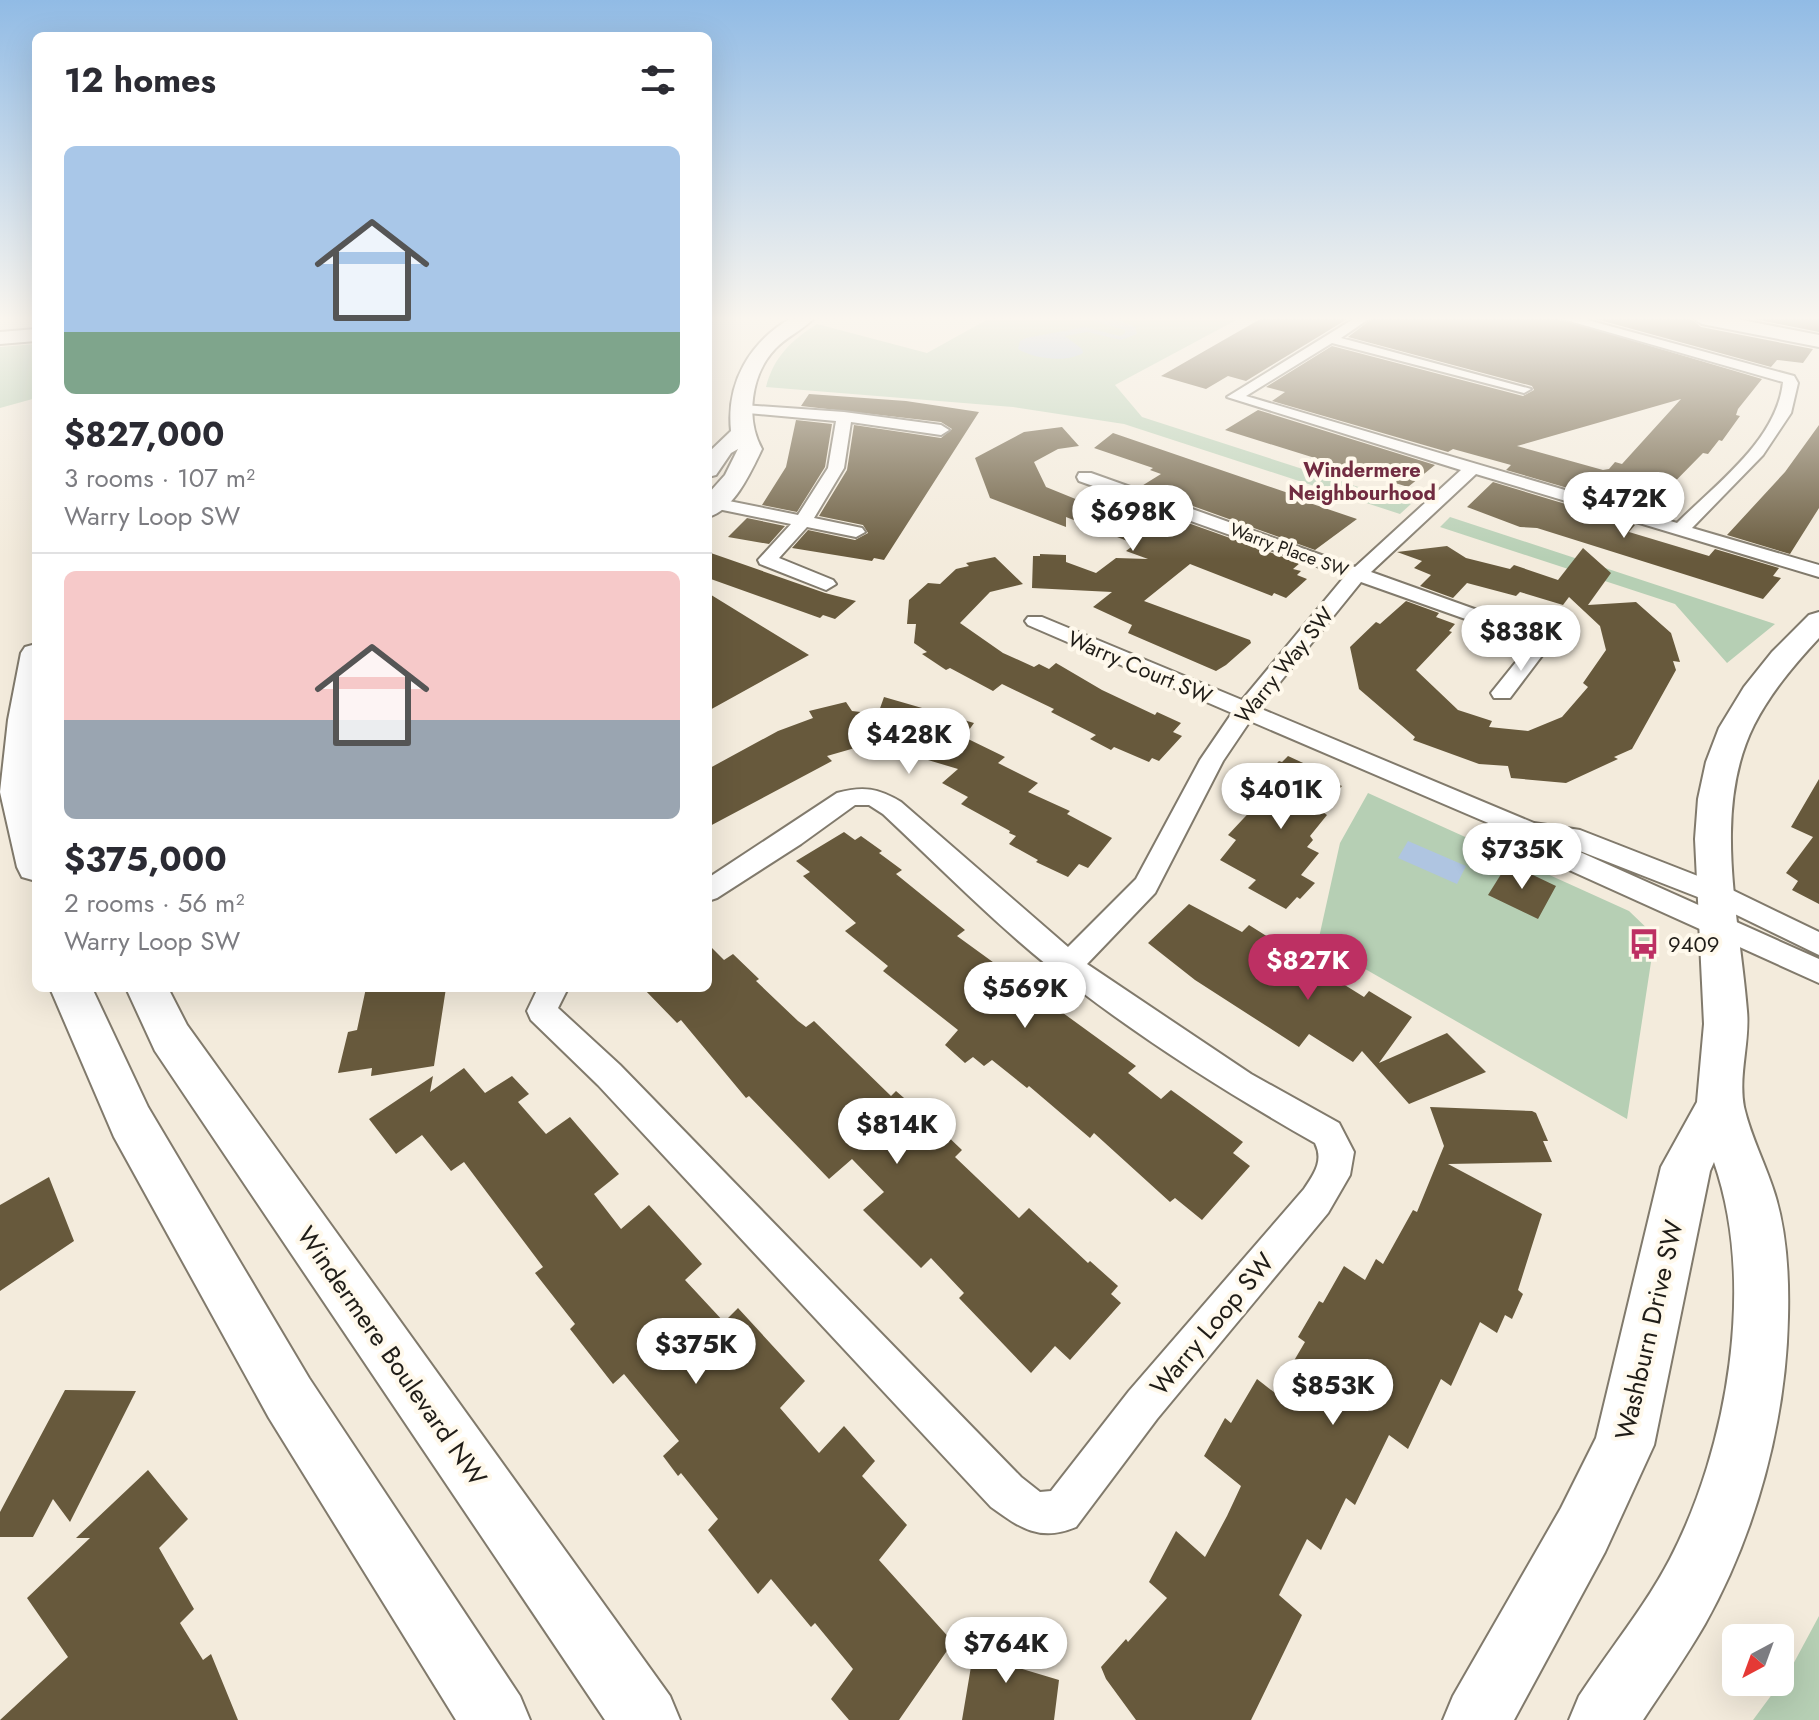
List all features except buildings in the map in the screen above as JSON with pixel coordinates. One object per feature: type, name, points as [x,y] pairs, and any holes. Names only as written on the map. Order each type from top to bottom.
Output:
[{"type":"street","points":[[712,505],[736,478],[750,449],[741,434],[742,398]]},
{"type":"street","points":[[1238,398],[1819,571]]},
{"type":"street","points":[[1681,529],[1757,452],[1784,413],[1787,398]]},
{"type":"street","points":[[742,409],[844,417],[941,430]]},
{"type":"street","points":[[826,584],[767,560],[804,520],[836,468],[844,417]]},
{"type":"street","points":[[712,464],[723,448],[741,434]]},
{"type":"street","name":"Warry Way SW","points":[[1070,963],[1146,886],[1212,760],[1244,712],[1358,574],[1473,468]]},
{"type":"street","name":"Warry Place SW","points":[[1085,477],[1529,635],[1537,645],[1534,653],[1502,693]]},
{"type":"street","points":[[712,506],[804,520],[856,532]]},
{"type":"street","name":"Warry Court SW","points":[[1035,621],[1530,831],[1556,853],[1717,911]]},
{"type":"street","name":"Washburn Drive SW","points":[[1603,1720],[1692,1582],[1730,1486],[1749,1417],[1759,1348],[1759,1284],[1755,1212],[1720,1105],[1726,1024],[1712,840],[1716,790],[1728,743],[1747,704],[1772,671],[1819,621]]},
{"type":"street","points":[[32,675],[18,779],[32,847]]},
{"type":"street","name":"Warry Loop SW","points":[[551,992],[542,1011],[609,1075],[1006,1492],[1034,1513],[1061,1512],[1143,1405],[1316,1201],[1333,1175],[1337,1152],[1327,1133],[1240,1084],[1088,981],[989,897],[892,808],[876,798],[860,795],[846,799],[792,838],[712,888]]},
{"type":"street","points":[[1717,911],[1819,944]]},
{"type":"street","points":[[1717,911],[1819,972]]},
{"type":"street","points":[[73,992],[131,1122],[281,1385],[496,1720]]},
{"type":"street","name":"Windermere Boulevard NW","points":[[149,992],[171,1038],[646,1720]]},
{"type":"street","name":"Washburn Drive SW","points":[[1477,1720],[1583,1530],[1624,1445],[1686,1167],[1720,1105]]},
{"type":"green space","points":[[0,398],[32,398],[32,399],[0,408]]},
{"type":"green space","points":[[905,398],[1126,398],[1142,417],[1411,504],[1400,514],[1124,424],[1013,407]]},
{"type":"green space","points":[[1450,517],[1775,624],[1727,663],[1675,604],[1440,527]]},
{"type":"green space","points":[[1368,793],[1629,911],[1655,936],[1627,1119],[1318,942],[1340,843]]},
{"type":"green space","points":[[1819,1616],[1819,1720],[1753,1720],[1771,1696],[1794,1696],[1794,1663]]},
{"type":"water","points":[[1408,841],[1466,866],[1457,884],[1398,858]]},
{"type":"place","name":"9409","points":[[1644,944]]},
{"type":"district","name":"Windermere Neighbourhood","points":[[1362,482]]}]
